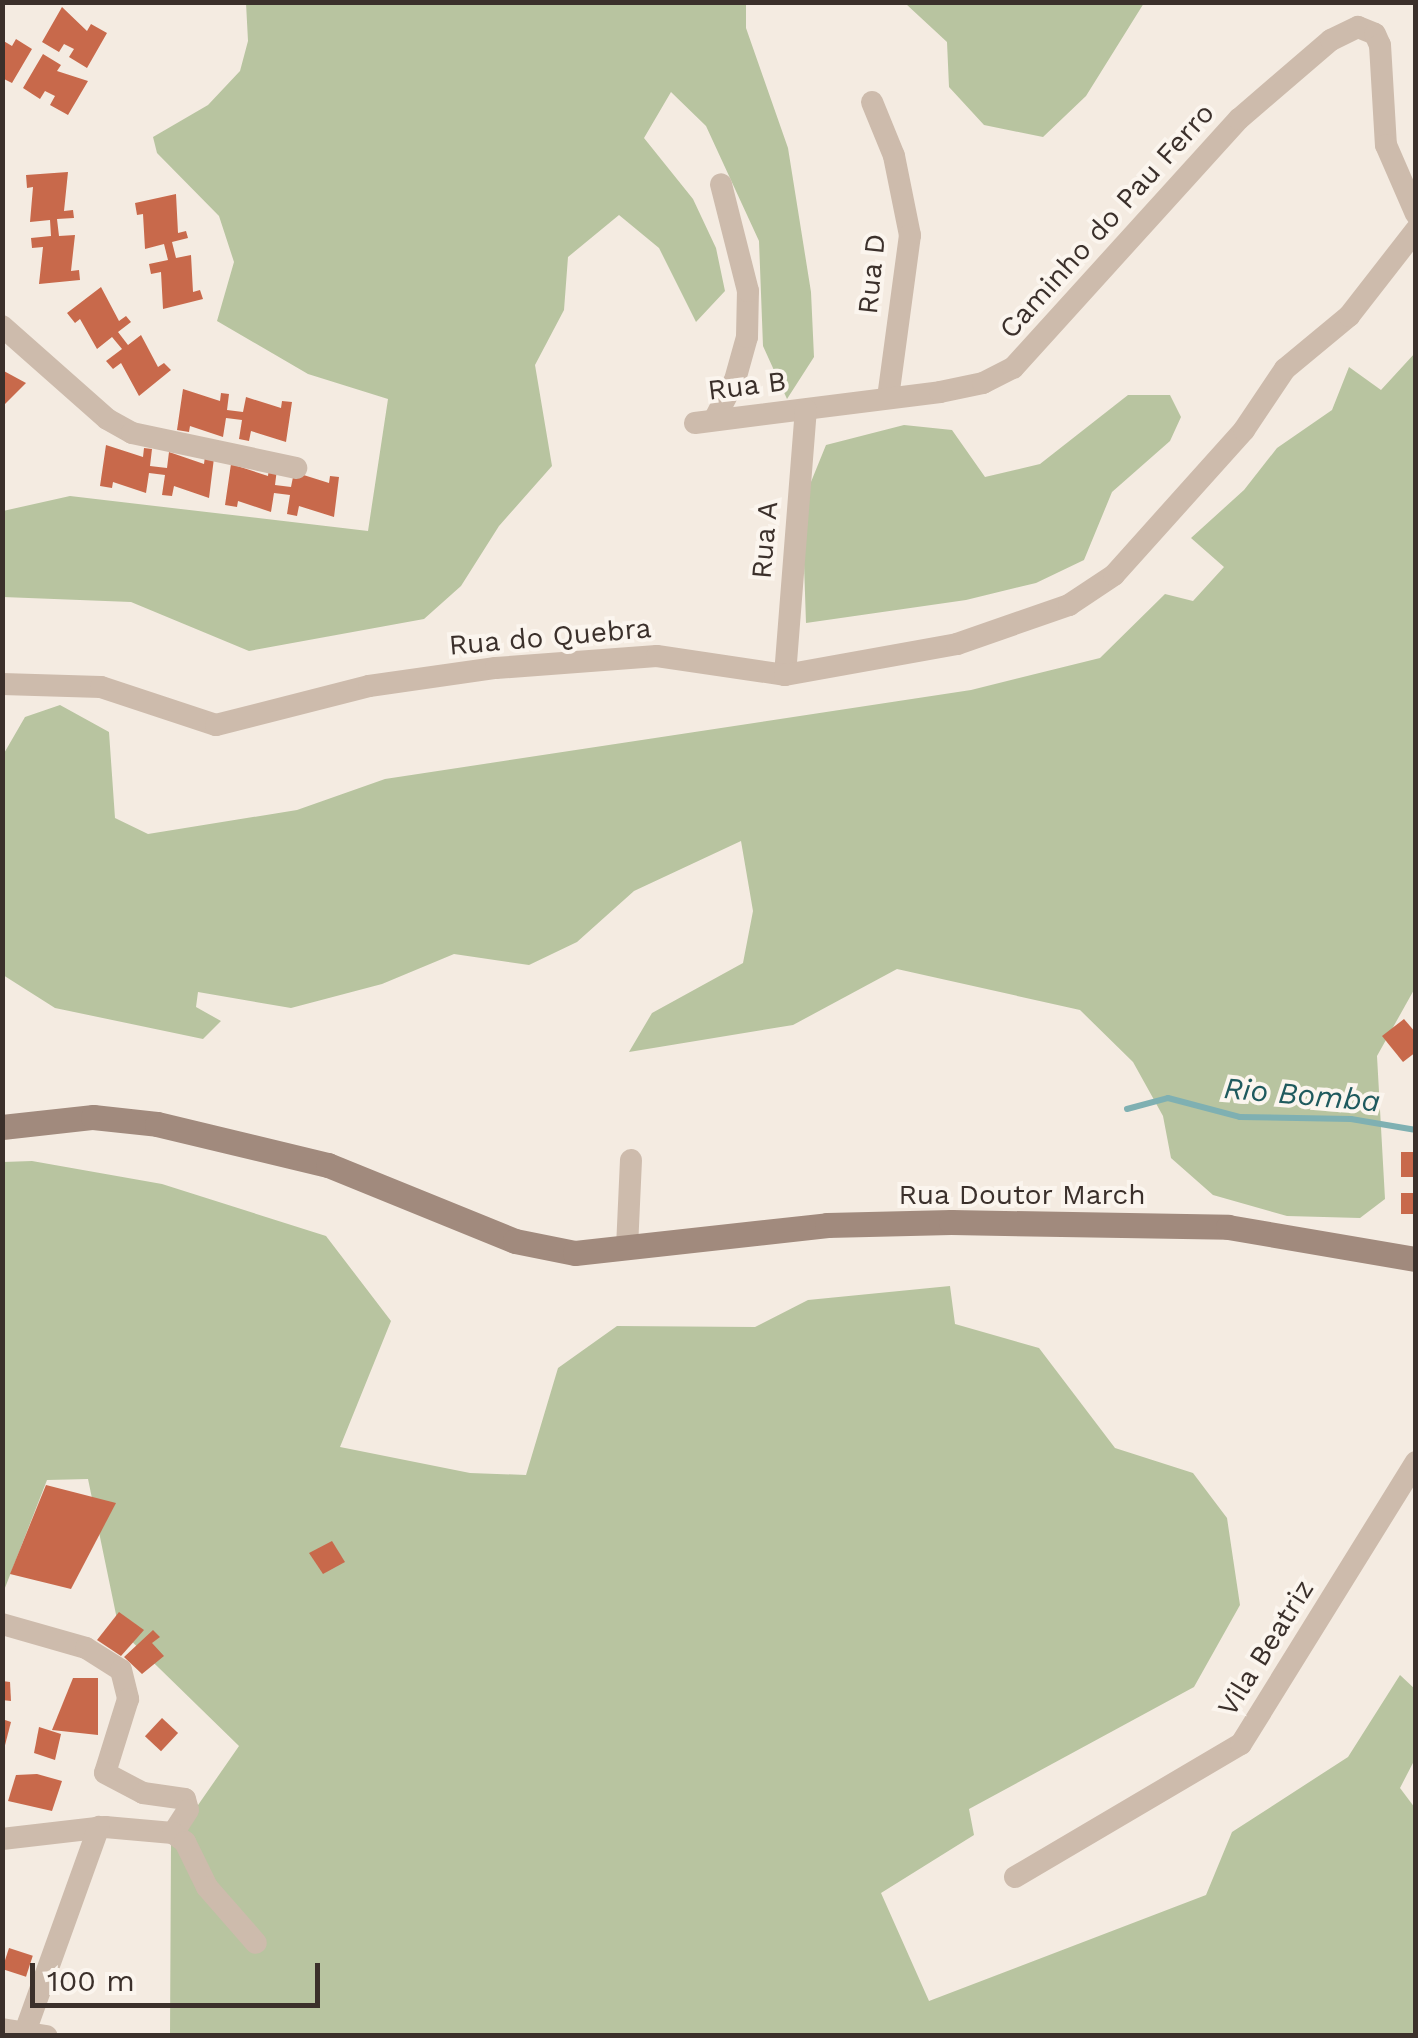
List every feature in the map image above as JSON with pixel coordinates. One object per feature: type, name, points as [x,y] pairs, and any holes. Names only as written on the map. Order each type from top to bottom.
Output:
[{"type":"main road","name":"Rua Doutor March","points":[[2,1126],[92,1117],[157,1124],[328,1165],[514,1241],[574,1253],[827,1226],[971,1222],[1228,1227],[1416,1260]]},
{"type":"street","name":"Caminho do Pau Ferro","points":[[806,410],[983,383],[1013,368],[1240,119],[1330,40],[1367,28],[1380,45],[1386,145],[1416,214]]},
{"type":"street","name":"Rua D","points":[[872,102],[894,156],[910,235],[888,398]]},
{"type":"street","name":"Rua B","points":[[721,184],[748,291],[747,337],[736,380],[704,421],[806,410]]},
{"type":"street","name":"Rua do Quebra","points":[[2,684],[102,687],[216,725],[369,686],[608,657],[672,658],[785,675],[956,644],[1094,592],[1244,430],[1285,369],[1350,316],[1416,230]]},
{"type":"street","points":[[2,326],[107,420],[132,433],[296,468]]},
{"type":"street","name":"Rua A","points":[[785,675],[806,410]]},
{"type":"street","points":[[627,1248],[631,1160]]},
{"type":"street","name":"Vila Beatriz","points":[[1015,1876],[1241,1744],[1416,1462]]},
{"type":"street","points":[[2,1624],[86,1648],[121,1670],[128,1699],[105,1773],[143,1793],[185,1799],[188,1810],[173,1834]]},
{"type":"street","points":[[25,2032],[98,1827]]},
{"type":"street","points":[[2,1839],[98,1827],[173,1834],[185,1842],[207,1887],[256,1943]]},
{"type":"green space","points":[[246,3],[746,3],[746,28],[788,148],[811,292],[814,357],[787,399],[763,346],[759,241],[706,126],[671,92],[644,138],[693,199],[716,248],[725,291],[696,322],[659,248],[619,215],[568,257],[564,310],[535,365],[552,466],[499,526],[461,586],[424,619],[249,651],[131,602],[3,597],[3,511],[70,496],[368,531],[388,399],[308,374],[217,321],[234,262],[219,216],[157,153],[153,137],[208,105],[240,71],[248,41]]},
{"type":"green space","points":[[890,3],[1144,3],[1086,96],[1043,137],[984,125],[949,87],[947,42],[906,4]]},
{"type":"green space","points":[[1415,353],[1415,988],[1377,1056],[1385,1199],[1360,1218],[1287,1216],[1213,1195],[1171,1158],[1163,1116],[1133,1062],[1080,1010],[897,969],[793,1025],[629,1052],[652,1013],[743,963],[753,911],[741,841],[634,891],[577,942],[529,965],[454,954],[382,984],[291,1008],[198,992],[196,1007],[221,1021],[203,1039],[55,1008],[3,975],[3,755],[25,717],[60,705],[109,732],[115,818],[148,834],[297,810],[385,779],[971,690],[1100,658],[1165,594],[1193,601],[1224,567],[1191,538],[1244,490],[1277,448],[1332,410],[1349,367],[1381,390]]},
{"type":"green space","points":[[1128,395],[1170,395],[1181,417],[1170,441],[1112,492],[1084,560],[1036,583],[966,600],[806,623],[802,504],[826,445],[904,425],[952,430],[985,477],[1040,464]]},
{"type":"green space","points":[[32,1161],[162,1184],[326,1236],[391,1321],[340,1447],[470,1473],[526,1475],[558,1368],[617,1326],[755,1327],[808,1300],[950,1286],[955,1324],[1039,1348],[1115,1448],[1193,1473],[1227,1518],[1240,1605],[1194,1687],[969,1809],[974,1835],[881,1893],[929,2001],[1206,1895],[1232,1832],[1348,1757],[1400,1675],[1416,1690],[1415,1759],[1400,1788],[1415,1808],[1415,2035],[170,2035],[171,1844],[239,1746],[119,1629],[88,1479],[47,1480],[3,1593],[3,1162]]},
{"type":"building","points":[[62,7],[87,31],[91,24],[107,33],[87,68],[69,57],[74,49],[64,44],[59,52],[42,42]]},
{"type":"building","points":[[16,39],[32,49],[12,83],[2,78],[2,40],[12,46]]},
{"type":"building","points":[[43,54],[61,65],[57,71],[88,81],[68,115],[50,105],[55,96],[45,91],[40,99],[23,88]]},
{"type":"building","points":[[68,172],[64,211],[73,210],[74,218],[57,219],[59,236],[75,235],[71,271],[79,270],[80,280],[39,284],[43,247],[32,248],[31,238],[51,236],[50,220],[30,222],[33,187],[27,188],[26,175]]},
{"type":"building","points":[[176,194],[178,233],[186,231],[188,238],[172,242],[176,258],[191,255],[193,292],[200,290],[203,299],[163,309],[161,272],[151,274],[149,264],[168,260],[164,244],[145,249],[143,214],[137,215],[135,203]]},
{"type":"building","points":[[101,287],[119,321],[126,316],[131,322],[118,332],[128,345],[141,335],[158,367],[164,363],[171,370],[139,396],[121,363],[113,369],[106,361],[122,349],[112,337],[97,349],[80,319],[75,323],[67,313]]},
{"type":"building","points":[[2,370],[26,383],[2,407]]},
{"type":"building","points":[[183,389],[220,401],[221,393],[229,394],[227,410],[243,412],[246,397],[281,408],[282,401],[292,402],[286,442],[251,431],[249,441],[239,439],[242,420],[226,418],[223,437],[190,426],[189,432],[177,430]]},
{"type":"building","points":[[106,445],[143,457],[144,448],[152,449],[150,466],[167,468],[169,452],[204,464],[205,456],[214,458],[209,498],[174,486],[172,496],[162,495],[165,475],[149,473],[146,493],[113,482],[112,488],[100,486]]},
{"type":"building","points":[[231,464],[268,476],[269,468],[277,469],[275,485],[291,487],[294,472],[329,483],[330,476],[339,477],[334,517],[299,506],[297,516],[287,514],[290,495],[274,493],[271,512],[238,501],[237,507],[225,505]]},
{"type":"building","points":[[1404,1019],[1416,1033],[1416,1052],[1403,1062],[1382,1036]]},
{"type":"building","points":[[1401,1152],[1416,1152],[1416,1177],[1401,1177]]},
{"type":"building","points":[[1401,1193],[1416,1193],[1416,1214],[1401,1214]]},
{"type":"building","points":[[46,1485],[116,1503],[71,1589],[10,1574]]},
{"type":"building","points":[[332,1541],[345,1562],[323,1574],[309,1553]]},
{"type":"building","points":[[119,1612],[144,1630],[121,1656],[97,1640]]},
{"type":"building","points":[[153,1630],[160,1637],[152,1643],[164,1656],[142,1674],[124,1657]]},
{"type":"building","points":[[73,1678],[98,1678],[98,1735],[52,1730]]},
{"type":"building","points":[[2,1681],[10,1682],[11,1701],[2,1700]]},
{"type":"building","points":[[162,1718],[178,1733],[161,1751],[145,1736]]},
{"type":"building","points":[[2,1719],[11,1722],[4,1749],[2,1749]]},
{"type":"building","points":[[39,1727],[61,1734],[55,1760],[34,1753]]},
{"type":"building","points":[[37,1774],[62,1781],[52,1811],[8,1801],[16,1775]]},
{"type":"building","points":[[9,1948],[33,1956],[26,1977],[2,1969]]},
{"type":"waterway","name":"Rio Bomba","points":[[1127,1109],[1168,1098],[1240,1117],[1351,1119],[1416,1130]]}]
